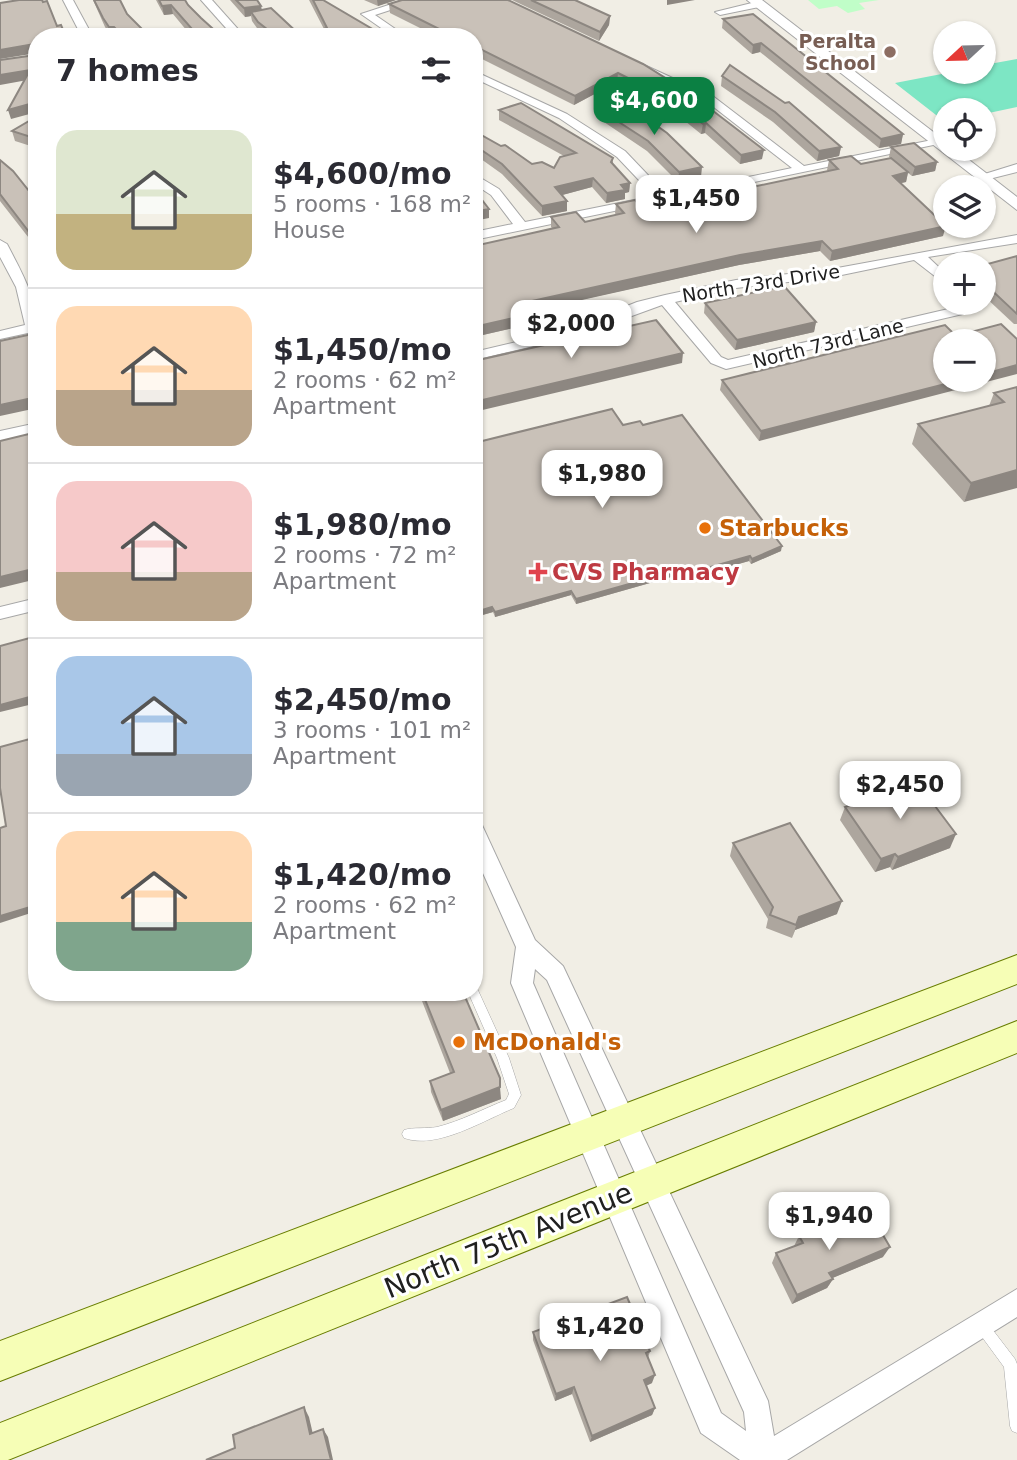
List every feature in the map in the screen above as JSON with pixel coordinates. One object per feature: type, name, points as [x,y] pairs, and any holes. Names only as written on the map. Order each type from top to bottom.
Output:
[{"type":"main road","points":[[0,1361],[1017,969]]},
{"type":"main road","name":"North 75th Avenue","points":[[0,1443],[1017,1037]]},
{"type":"street","points":[[68,0],[83,28]]},
{"type":"street","points":[[206,0],[232,28]]},
{"type":"street","points":[[387,28],[366,14],[416,0]]},
{"type":"street","points":[[720,12],[757,2],[933,140]]},
{"type":"street","points":[[636,64],[710,99],[802,170]]},
{"type":"street","points":[[483,78],[563,116],[621,154],[664,199]]},
{"type":"street","points":[[483,234],[933,144]]},
{"type":"street","points":[[960,161],[978,175]]},
{"type":"street","points":[[989,175],[1017,168]]},
{"type":"street","points":[[483,184],[495,192],[522,227]]},
{"type":"street","points":[[996,189],[1017,205]]},
{"type":"street","name":"North 73rd Drive","points":[[971,245],[1017,231]]},
{"type":"street","name":"North 73rd Drive","points":[[483,354],[572,333],[642,305],[665,299],[736,284],[832,273],[971,245],[1017,239]]},
{"type":"street","points":[[0,244],[23,286],[28,303]]},
{"type":"street","points":[[917,255],[933,269]]},
{"type":"street","name":"North 73rd Lane","points":[[665,299],[716,360],[726,365],[941,315]]},
{"type":"street","points":[[0,335],[28,329]]},
{"type":"street","points":[[0,436],[28,430]]},
{"type":"street","points":[[0,613],[28,606]]},
{"type":"street","points":[[483,849],[527,947],[555,973],[758,1411],[762,1460]]},
{"type":"street","points":[[527,947],[523,983],[711,1423],[762,1460]]},
{"type":"street","points":[[762,1460],[1017,1301]]},
{"type":"lane","points":[[408,1133],[422,1137],[510,1104],[515,1095],[503,1058],[477,1001]]},
{"type":"lane","points":[[981,1325],[1010,1364],[1017,1426]]},
{"type":"green space","points":[[808,0],[879,0],[859,3],[865,9],[848,13],[837,6],[819,9]]},
{"type":"green space","points":[[1017,59],[1017,107],[996,111],[996,98],[933,98],[933,113],[895,83],[933,76],[933,84],[996,84],[996,63]]},
{"type":"building","points":[[19,0],[47,1],[57,26],[61,25],[62,28],[28,28],[28,45],[0,50],[0,3]]},
{"type":"building","points":[[94,0],[120,0],[127,14],[141,28],[109,27]]},
{"type":"building","points":[[159,0],[185,0],[212,28],[191,28],[171,5],[162,6]]},
{"type":"building","points":[[236,0],[257,0],[261,6],[244,8]]},
{"type":"building","points":[[313,0],[323,0],[371,28],[327,28]]},
{"type":"building","points":[[402,0],[508,0],[643,64],[691,94],[764,150],[741,155],[706,123],[703,124],[670,99],[618,73],[575,96],[483,50],[483,28],[437,28],[389,4]]},
{"type":"building","points":[[531,0],[575,0],[610,16],[600,32]]},
{"type":"building","points":[[271,8],[292,28],[266,28],[251,12]]},
{"type":"building","points":[[753,14],[903,134],[881,139],[761,43],[753,45],[723,19]]},
{"type":"building","points":[[28,56],[28,70],[0,75],[0,60]]},
{"type":"building","points":[[730,65],[785,103],[789,102],[841,147],[819,151],[775,112],[722,76]]},
{"type":"building","points":[[28,74],[28,104],[8,110]]},
{"type":"building","points":[[521,103],[613,158],[611,162],[630,183],[621,185],[625,190],[607,193],[593,178],[555,187],[567,201],[542,206],[502,164],[483,151],[483,136],[501,146],[505,145],[532,164],[542,162],[554,168],[560,157],[576,153],[499,110]]},
{"type":"building","points":[[625,103],[667,133],[702,167],[679,172],[648,141],[602,111]]},
{"type":"building","points":[[28,122],[28,136],[12,131]]},
{"type":"building","points":[[914,143],[937,162],[915,167],[891,147]]},
{"type":"building","points":[[851,156],[861,164],[891,158],[908,172],[893,176],[933,214],[933,229],[832,251],[822,241],[740,255],[528,302],[536,313],[483,325],[483,244],[559,227],[551,217],[576,212],[585,222],[624,213],[616,204],[635,200],[643,210],[838,169],[829,160]]},
{"type":"building","points":[[0,160],[28,190],[28,231],[0,194]]},
{"type":"building","points":[[1017,256],[1017,314],[996,294],[996,262]]},
{"type":"building","points":[[784,286],[816,322],[737,340],[705,303]]},
{"type":"building","points":[[656,320],[683,353],[483,400],[483,359]]},
{"type":"building","points":[[1001,324],[1017,339],[1017,365],[996,371],[996,329],[982,329]]},
{"type":"building","points":[[945,325],[949,329],[933,329],[933,387],[761,431],[722,380]]},
{"type":"building","points":[[28,335],[28,399],[0,405],[0,341]]},
{"type":"building","points":[[1017,387],[1017,470],[971,483],[918,424],[1004,402],[994,393]]},
{"type":"building","points":[[612,409],[623,425],[640,421],[643,425],[682,415],[782,546],[752,559],[750,556],[675,577],[672,572],[576,599],[571,591],[495,612],[492,607],[483,610],[483,441]]},
{"type":"building","points":[[28,434],[28,570],[0,577],[0,441]]},
{"type":"building","points":[[28,638],[28,697],[0,705],[0,646]]},
{"type":"building","points":[[28,739],[28,908],[0,916],[0,828],[6,826],[0,788],[0,747]]},
{"type":"building","points":[[917,782],[956,834],[898,857],[895,854],[881,859],[845,807]]},
{"type":"building","points":[[790,823],[842,901],[799,917],[796,925],[770,915],[773,907],[733,843]]},
{"type":"building","name":"McDonald's","points":[[426,1001],[467,1001],[500,1078],[500,1087],[441,1110],[430,1081],[454,1072]]},
{"type":"building","points":[[855,1213],[867,1236],[880,1230],[890,1247],[829,1273],[833,1279],[797,1295],[776,1253],[803,1243],[799,1236]]},
{"type":"building","points":[[627,1297],[650,1351],[646,1353],[655,1375],[644,1380],[655,1408],[592,1436],[574,1387],[556,1394],[533,1332]]},
{"type":"building","points":[[304,1407],[310,1434],[323,1429],[331,1460],[206,1460],[235,1448],[233,1435]]},
{"type":"place","name":"Peralta School","points":[[890,52]]},
{"type":"place","name":"Starbucks","points":[[705,528]]},
{"type":"place","name":"CVS Pharmacy","points":[[538,572]]},
{"type":"place","name":"McDonald's","points":[[459,1042]]}]
